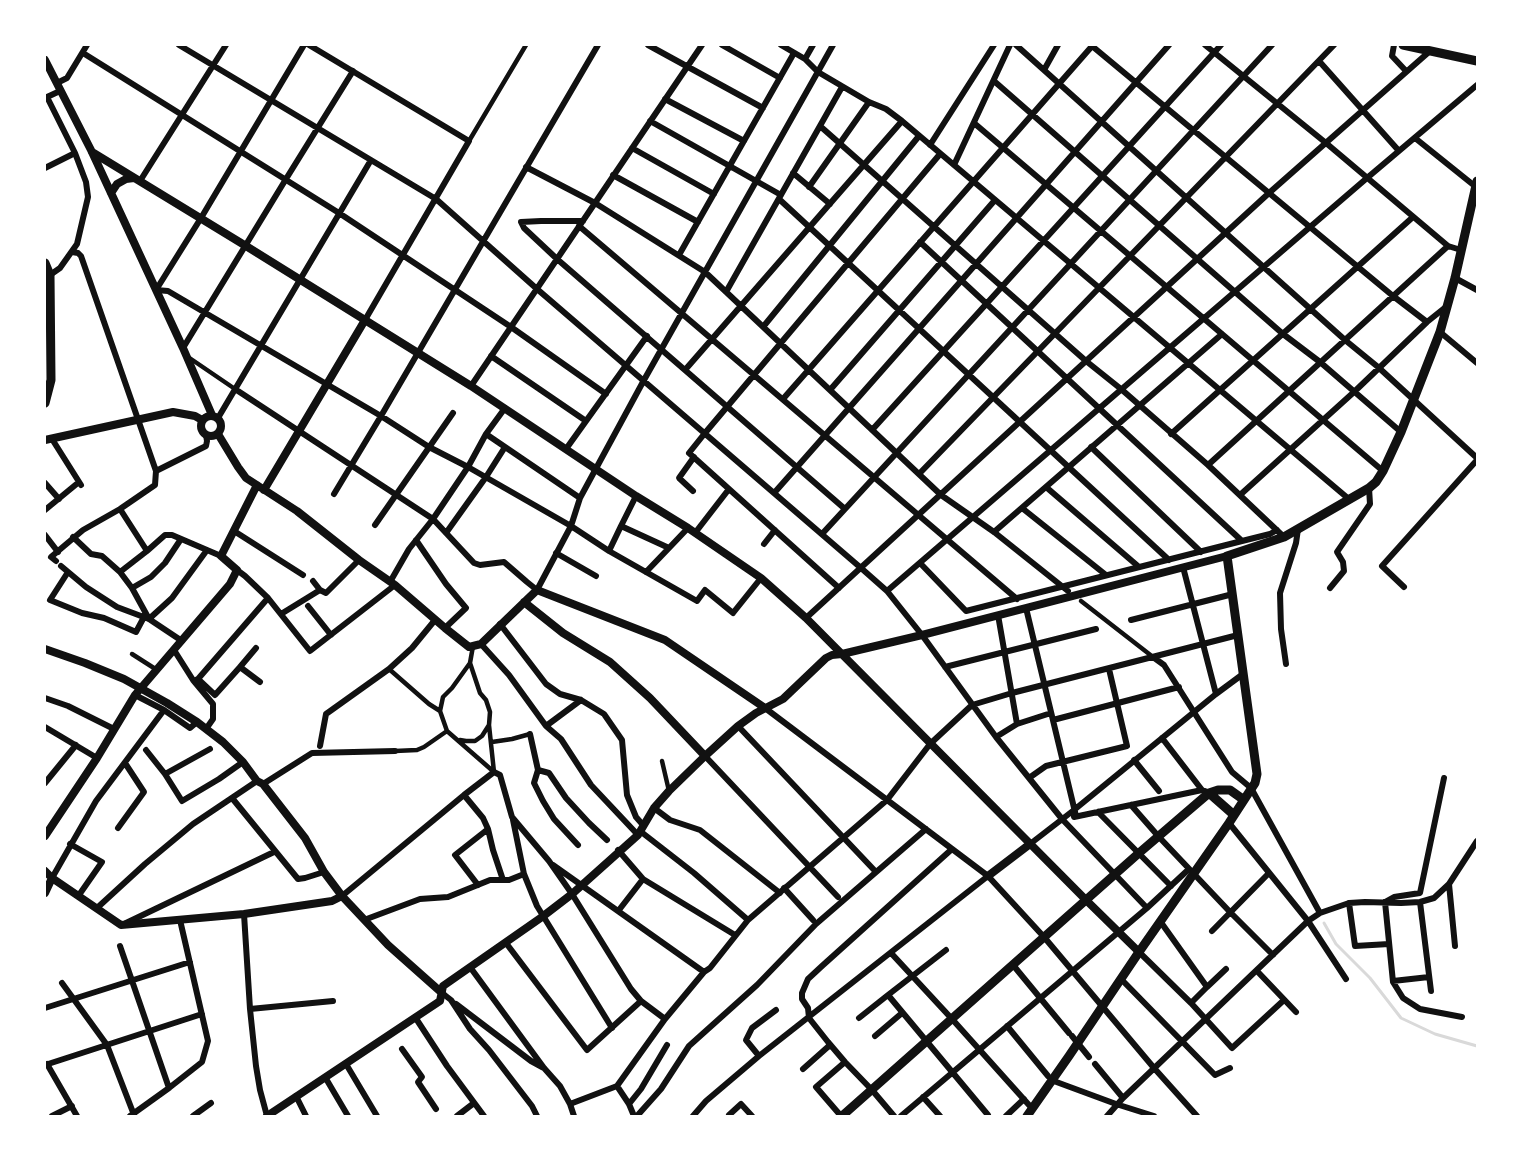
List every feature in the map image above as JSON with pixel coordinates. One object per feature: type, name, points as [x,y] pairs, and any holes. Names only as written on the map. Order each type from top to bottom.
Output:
[{"type":"main road","points":[[1403,45],[1437,50],[1477,61]]},
{"type":"main road","points":[[1028,1107],[1050,1078],[1073,1038],[1103,1006],[1191,871],[1255,783],[1257,774],[1227,556],[1298,529],[1350,500],[1376,482],[1401,432],[1440,332],[1455,278],[1476,184]]},
{"type":"main road","points":[[45,263],[51,380],[45,403]]},
{"type":"main road","points":[[842,1116],[1159,837],[1205,792],[1230,790],[1244,800]]},
{"type":"main road","points":[[1205,792],[1231,819]]},
{"type":"street","points":[[47,276],[60,268],[77,244],[88,197],[86,182],[75,153],[46,97],[67,78],[87,45]]},
{"type":"street","points":[[179,45],[436,199],[537,289],[861,567],[887,591],[996,737],[1062,819],[1148,909]]},
{"type":"street","points":[[137,180],[183,115],[226,45]]},
{"type":"street","points":[[156,290],[304,45]]},
{"type":"street","points":[[309,45],[469,141]]},
{"type":"street","points":[[264,490],[525,45]]},
{"type":"street","points":[[334,494],[598,45]]},
{"type":"street","points":[[648,45],[763,108]]},
{"type":"street","points":[[471,386],[702,45]]},
{"type":"street","points":[[722,45],[780,78]]},
{"type":"street","points":[[781,45],[805,59],[818,72],[869,102],[886,109],[902,121],[1350,500]]},
{"type":"street","points":[[805,59],[813,45]]},
{"type":"street","points":[[497,774],[447,731],[440,711],[443,697],[470,663],[477,645],[537,590],[571,526],[580,498],[644,380],[833,45]]},
{"type":"street","points":[[930,145],[994,45]]},
{"type":"street","points":[[954,165],[997,84],[1010,45]]},
{"type":"street","points":[[1044,70],[1058,45]]},
{"type":"street","points":[[775,492],[1169,45]]},
{"type":"street","points":[[1205,45],[1448,246],[1461,250]]},
{"type":"street","points":[[872,430],[1221,45]]},
{"type":"street","points":[[822,534],[1272,45]]},
{"type":"street","points":[[919,474],[1334,45]]},
{"type":"street","points":[[1394,45],[1392,56],[1406,71]]},
{"type":"street","points":[[1017,46],[1310,309],[1413,398],[1477,459],[1382,566],[1404,587]]},
{"type":"street","points":[[783,399],[1092,46],[1357,267],[1427,322]]},
{"type":"street","points":[[806,618],[1269,193],[1406,71],[1437,50]]},
{"type":"street","points":[[83,53],[339,213],[455,289],[606,394]]},
{"type":"street","points":[[679,255],[794,53]]},
{"type":"street","points":[[45,60],[92,152],[215,417],[222,426],[218,434],[206,435]]},
{"type":"street","points":[[1318,61],[1400,151]]},
{"type":"street","points":[[185,352],[205,313],[353,71]]},
{"type":"street","points":[[997,84],[1283,334],[1320,362],[1401,432]]},
{"type":"street","points":[[887,591],[1477,85]]},
{"type":"street","points":[[726,292],[842,87]]},
{"type":"street","points":[[665,99],[744,141]]},
{"type":"street","points":[[809,186],[869,102]]},
{"type":"street","points":[[650,121],[780,197],[829,246],[1169,560]]},
{"type":"street","points":[[685,370],[902,121]]},
{"type":"street","points":[[976,125],[1383,471]]},
{"type":"street","points":[[820,126],[1055,334],[1208,465],[1280,534]]},
{"type":"street","points":[[763,327],[920,136]]},
{"type":"street","points":[[1415,138],[1476,184]]},
{"type":"street","points":[[632,148],[714,194]]},
{"type":"street","points":[[92,152],[471,386],[691,530],[761,579],[806,618],[1191,1003],[1232,1048],[1284,1000]]},
{"type":"street","points":[[45,168],[75,153]]},
{"type":"street","points":[[839,588],[689,453],[940,154]]},
{"type":"street","points":[[215,417],[235,389],[371,160]]},
{"type":"street","points":[[526,167],[595,203],[705,272],[941,495],[994,532],[1066,589]]},
{"type":"street","points":[[793,173],[830,204]]},
{"type":"street","points":[[613,176],[698,222]]},
{"type":"street","points":[[111,193],[117,184],[126,179],[137,180]]},
{"type":"street","points":[[830,390],[995,200]]},
{"type":"street","points":[[1171,434],[1413,217]]},
{"type":"street","points":[[845,509],[557,259],[524,228],[522,222],[581,224],[682,314],[1017,599]]},
{"type":"street","points":[[920,242],[1242,541]]},
{"type":"street","points":[[1208,465],[1448,246]]},
{"type":"street","points":[[72,252],[81,256],[156,471],[155,485],[120,509],[83,530],[58,552],[53,560],[86,587],[117,607],[146,618],[182,641]]},
{"type":"street","points":[[1455,278],[1477,290]]},
{"type":"street","points":[[156,290],[168,291],[381,416],[429,447],[465,465],[697,601],[705,590],[734,613],[761,579]]},
{"type":"street","points":[[1240,495],[1447,306]]},
{"type":"street","points":[[1440,332],[1477,363]]},
{"type":"street","points":[[994,532],[1222,334]]},
{"type":"street","points":[[566,449],[647,336]]},
{"type":"street","points":[[185,352],[235,389],[433,519],[474,564],[504,562],[537,590],[665,640],[765,708],[926,829],[988,876],[1044,937],[1197,1116]]},
{"type":"street","points":[[491,356],[586,421]]},
{"type":"street","points":[[120,572],[165,535],[172,535],[179,541],[205,553],[221,556],[235,573],[250,580],[268,598],[310,651],[392,584],[409,549],[433,519],[465,465],[505,408]]},
{"type":"street","points":[[45,510],[80,483],[48,439],[173,412],[195,416],[202,420]]},
{"type":"street","points":[[375,525],[453,412]]},
{"type":"street","points":[[156,471],[206,446],[206,435],[201,429],[202,420],[208,416],[215,417]]},
{"type":"street","points":[[218,434],[246,478],[297,511],[392,584],[464,644],[470,647],[477,645]]},
{"type":"street","points":[[486,434],[580,498]]},
{"type":"street","points":[[446,533],[489,479],[505,447]]},
{"type":"street","points":[[1091,447],[1201,552]]},
{"type":"street","points":[[693,491],[679,478],[694,457]]},
{"type":"street","points":[[45,483],[59,499]]},
{"type":"street","points":[[221,556],[236,533],[256,485]]},
{"type":"street","points":[[1046,487],[1139,567]]},
{"type":"street","points":[[1330,588],[1344,571],[1337,552],[1370,504],[1369,488]]},
{"type":"street","points":[[646,572],[669,548],[691,530],[729,489]]},
{"type":"street","points":[[609,551],[636,496]]},
{"type":"street","points":[[1022,508],[1106,575]]},
{"type":"street","points":[[120,509],[147,551]]},
{"type":"street","points":[[621,526],[669,548]]},
{"type":"street","points":[[1286,664],[1281,629],[1280,592],[1296,543],[1298,529]]},
{"type":"street","points":[[764,544],[775,530]]},
{"type":"street","points":[[236,533],[303,575]]},
{"type":"street","points":[[920,563],[966,611],[1066,589],[1106,575],[1270,534],[1280,534]]},
{"type":"street","points":[[45,535],[58,552]]},
{"type":"street","points":[[74,537],[92,554],[102,556],[120,572],[132,588],[146,618]]},
{"type":"street","points":[[416,540],[446,584],[466,608],[445,628]]},
{"type":"street","points":[[132,588],[151,577],[165,563],[179,541]]},
{"type":"street","points":[[68,572],[47,598],[136,632],[146,618],[172,598],[205,553]]},
{"type":"street","points":[[556,553],[596,576]]},
{"type":"street","points":[[244,914],[256,1066],[267,1116],[393,1036],[415,1017],[440,1001],[443,986],[543,917],[572,894],[640,830],[654,808],[705,756],[738,726],[756,713],[783,699],[826,658],[1227,556]]},
{"type":"street","points":[[313,581],[320,590],[326,593],[359,560]]},
{"type":"street","points":[[1183,567],[1216,694]]},
{"type":"street","points":[[45,836],[136,694],[230,584],[235,573]]},
{"type":"street","points":[[281,614],[320,590]]},
{"type":"street","points":[[1131,620],[1233,594]]},
{"type":"street","points":[[196,680],[268,598]]},
{"type":"street","points":[[1081,601],[1164,665],[1232,772],[1251,788],[1320,913]]},
{"type":"street","points":[[524,602],[563,633],[610,662],[650,698],[838,897]]},
{"type":"street","points":[[308,606],[331,635]]},
{"type":"street","points":[[1026,608],[1075,813]]},
{"type":"street","points":[[999,615],[1017,724]]},
{"type":"street","points":[[320,746],[326,714],[389,669],[412,648],[435,620]]},
{"type":"street","points":[[500,624],[546,684],[560,694],[581,700],[604,714],[622,740],[627,795],[640,830]]},
{"type":"street","points":[[945,667],[1096,629]]},
{"type":"street","points":[[570,1104],[617,1086],[665,1019],[748,920],[887,800],[930,744],[972,705],[1238,635]]},
{"type":"street","points":[[477,645],[508,675],[546,726],[561,739],[591,785],[626,823],[640,830],[748,920]]},
{"type":"street","points":[[196,680],[215,695],[256,648]]},
{"type":"street","points":[[45,649],[124,679],[198,722],[223,741],[305,838],[324,872],[342,896],[388,945],[442,993],[531,1061],[544,1068]]},
{"type":"street","points":[[174,650],[213,704],[213,719],[206,729]]},
{"type":"street","points":[[132,654],[157,669]]},
{"type":"street","points":[[470,663],[480,693],[486,700],[490,712],[489,725],[497,774],[512,817],[524,874],[543,917],[612,1028]]},
{"type":"street","points":[[240,667],[260,682]]},
{"type":"street","points":[[389,669],[440,711]]},
{"type":"street","points":[[1029,778],[1046,766],[1127,746],[1109,669]]},
{"type":"street","points":[[693,1116],[706,1101],[759,1056],[1062,819],[1075,813],[1134,760],[1243,674]]},
{"type":"street","points":[[996,737],[1017,724],[1117,704],[1179,687]]},
{"type":"street","points":[[136,694],[190,728],[198,722]]},
{"type":"street","points":[[45,698],[68,706],[114,729]]},
{"type":"street","points":[[546,726],[581,700]]},
{"type":"street","points":[[46,891],[56,869],[96,801],[164,710]]},
{"type":"street","points":[[457,739],[475,741],[482,736],[489,725]]},
{"type":"street","points":[[738,726],[876,872]]},
{"type":"street","points":[[45,727],[97,758]]},
{"type":"street","points":[[97,908],[193,824],[232,798],[312,753],[417,750],[447,731]]},
{"type":"street","points":[[492,742],[530,734],[538,770],[534,783],[554,819],[578,845]]},
{"type":"street","points":[[1075,813],[1098,812],[1205,792],[1162,738]]},
{"type":"street","points":[[45,783],[76,745]]},
{"type":"street","points":[[165,774],[210,749]]},
{"type":"street","points":[[146,750],[182,801],[243,762]]},
{"type":"street","points":[[1134,760],[1159,791]]},
{"type":"street","points":[[662,761],[669,791]]},
{"type":"street","points":[[118,828],[144,792],[125,763]]},
{"type":"street","points":[[538,770],[549,773],[566,798],[589,824],[608,840]]},
{"type":"street","points":[[45,871],[122,925],[244,914],[332,901],[342,896],[467,792],[497,774]]},
{"type":"street","points":[[1385,902],[1394,897],[1420,893],[1444,778]]},
{"type":"street","points":[[467,792],[488,829],[503,880]]},
{"type":"street","points":[[232,798],[298,879],[324,872]]},
{"type":"street","points":[[1131,805],[1191,871],[1273,955]]},
{"type":"street","points":[[654,808],[670,820],[700,830],[782,890],[813,920]]},
{"type":"street","points":[[1098,812],[1171,886]]},
{"type":"street","points":[[512,817],[549,861],[572,894],[631,989],[641,1001],[665,1019]]},
{"type":"street","points":[[626,823],[636,818]]},
{"type":"street","points":[[1231,819],[1269,873],[1308,921],[1346,979]]},
{"type":"street","points":[[478,885],[455,855],[488,829]]},
{"type":"street","points":[[617,1086],[636,1116],[661,1089],[689,1046],[757,985],[816,924],[926,829]]},
{"type":"street","points":[[1107,1116],[1116,1104],[1308,921],[1320,913],[1349,903],[1420,902],[1434,898],[1449,884],[1477,842]]},
{"type":"street","points":[[70,844],[102,862],[79,895]]},
{"type":"street","points":[[894,1116],[830,1045],[809,1018],[802,993],[808,980],[952,849]]},
{"type":"street","points":[[618,851],[643,879],[735,935]]},
{"type":"street","points":[[122,925],[274,852]]},
{"type":"street","points":[[549,861],[704,972]]},
{"type":"street","points":[[901,1116],[1191,871]]},
{"type":"street","points":[[1212,931],[1269,873]]},
{"type":"street","points":[[364,920],[420,899],[448,897],[490,880],[509,880],[524,874]]},
{"type":"street","points":[[619,910],[643,879]]},
{"type":"street","points":[[1449,884],[1455,946]]},
{"type":"street","points":[[1385,902],[1393,981],[1403,998],[1420,1009],[1462,1017]]},
{"type":"street","points":[[1385,902],[1393,981]]},
{"type":"street","points":[[1420,902],[1431,991]]},
{"type":"street","points":[[1349,903],[1355,946],[1389,944]]},
{"type":"street","points":[[62,983],[107,1045],[133,1115],[202,1062],[208,1041],[180,920]]},
{"type":"street","points":[[1160,921],[1207,987]]},
{"type":"street","points":[[506,943],[586,1050],[641,1001]]},
{"type":"street","points":[[120,946],[169,1088]]},
{"type":"street","points":[[859,1018],[946,950]]},
{"type":"street","points":[[891,953],[980,1050],[1028,1107],[1040,1116]]},
{"type":"street","points":[[45,1008],[190,962]]},
{"type":"street","points":[[1013,965],[1089,1057]]},
{"type":"street","points":[[470,967],[544,1068],[560,1086],[574,1116]]},
{"type":"street","points":[[1191,1003],[1226,969]]},
{"type":"street","points":[[1257,971],[1296,1012]]},
{"type":"street","points":[[1393,981],[1429,977]]},
{"type":"street","points":[[1121,979],[1215,1075],[1230,1068]]},
{"type":"street","points":[[888,996],[988,1115]]},
{"type":"street","points":[[451,1000],[470,1029],[489,1050],[532,1106],[537,1116]]},
{"type":"street","points":[[250,1009],[333,1001]]},
{"type":"street","points":[[759,1056],[746,1040],[753,1028],[776,1010]]},
{"type":"street","points":[[875,1036],[902,1012]]},
{"type":"street","points":[[77,1116],[46,1065],[202,1014]]},
{"type":"street","points":[[415,1017],[484,1116]]},
{"type":"street","points":[[1007,1026],[1050,1078],[1154,1116]]},
{"type":"street","points":[[629,1104],[641,1089],[667,1045]]},
{"type":"street","points":[[802,1069],[830,1045]]},
{"type":"street","points":[[402,1049],[422,1077],[418,1082],[436,1109]]},
{"type":"street","points":[[842,1116],[816,1087],[845,1062]]},
{"type":"street","points":[[346,1064],[376,1116]]},
{"type":"street","points":[[1095,1064],[1123,1098]]},
{"type":"street","points":[[326,1077],[348,1116]]},
{"type":"street","points":[[296,1096],[306,1116]]},
{"type":"street","points":[[923,1097],[940,1116]]},
{"type":"street","points":[[193,1116],[211,1103]]},
{"type":"street","points":[[457,1116],[474,1103]]},
{"type":"street","points":[[729,1115],[741,1104],[752,1116]]},
{"type":"street","points":[[52,1116],[72,1106]]},
{"type":"street","points":[[1006,1116],[1028,1107]]},
{"type":"waterway","points":[[1324,923],[1336,944],[1370,978],[1401,1018],[1435,1034],[1477,1046]]}]
